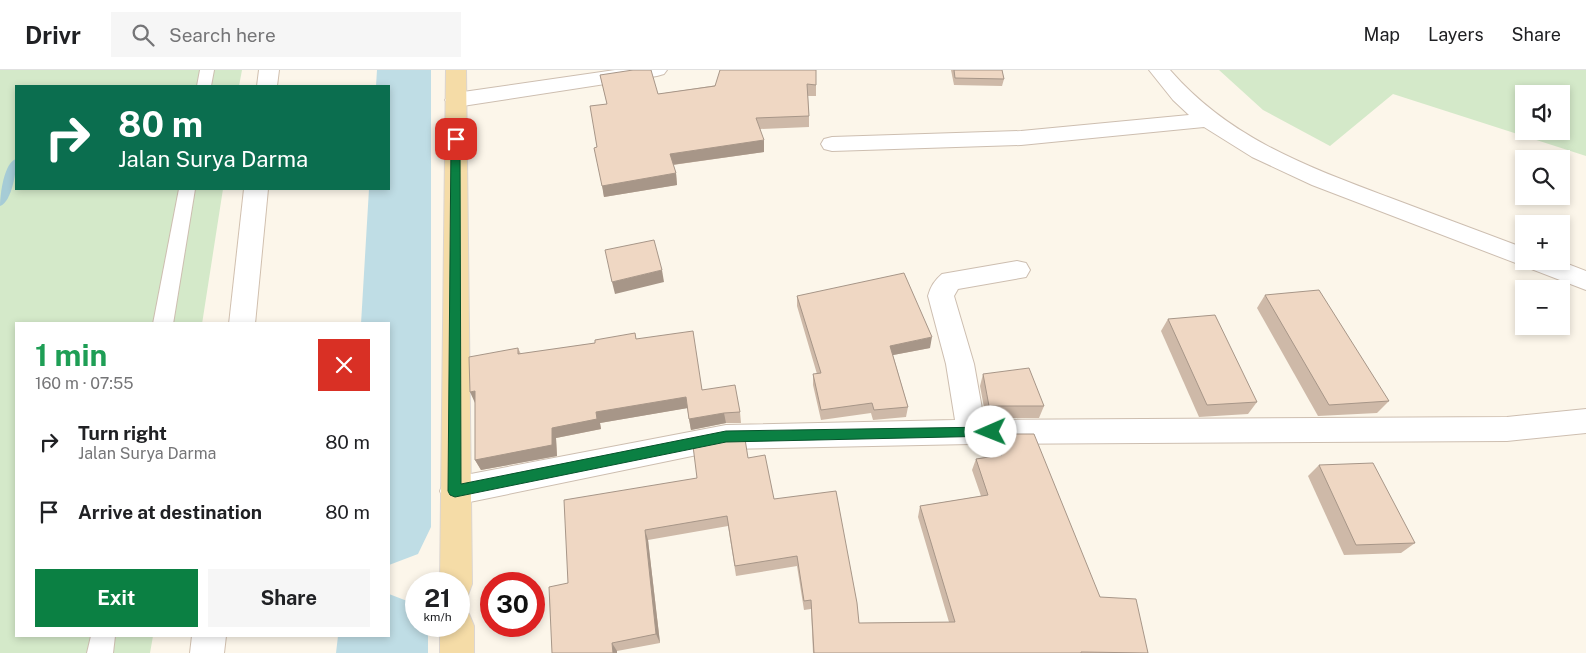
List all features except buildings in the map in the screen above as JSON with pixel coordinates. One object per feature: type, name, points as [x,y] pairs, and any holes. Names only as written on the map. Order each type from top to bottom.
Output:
[{"type":"main road","points":[[456,70],[456,572]]},
{"type":"main road","points":[[456,637],[457,653]]},
{"type":"street","points":[[267,85],[269,70]]},
{"type":"street","points":[[456,100],[657,70]]},
{"type":"street","points":[[1159,70],[1174,90],[1208,120],[1254,150],[1310,176],[1515,255]]},
{"type":"street","points":[[832,144],[1021,138],[1208,120]]},
{"type":"street","points":[[242,322],[256,190]]},
{"type":"street","points":[[971,432],[969,409],[959,359],[941,296],[943,288],[951,281],[1017,270]]},
{"type":"street","points":[[1557,270],[1586,281]]},
{"type":"street","points":[[455,491],[726,436],[971,432],[1507,429],[1586,421]]},
{"type":"street","points":[[207,653],[209,637]]},
{"type":"lane","points":[[204,85],[207,70]]},
{"type":"lane","points":[[163,322],[187,190]]},
{"type":"lane","points":[[100,653],[103,637]]},
{"type":"green space","points":[[0,70],[242,70],[239,85],[15,85],[15,190],[223,190],[202,322],[15,322],[15,637],[153,637],[150,653],[0,653]]},
{"type":"green space","points":[[1219,70],[1586,70],[1586,156],[1536,140],[1570,140],[1570,85],[1515,85],[1515,133],[1393,94],[1330,146],[1263,110]]},
{"type":"waterway","points":[[390,497],[404,70]]},
{"type":"waterway","points":[[0,202],[15,164]]},
{"type":"waterway","points":[[382,653],[383,637]]},
{"type":"route","points":[[456,139],[455,491],[726,436],[991,432]]}]
